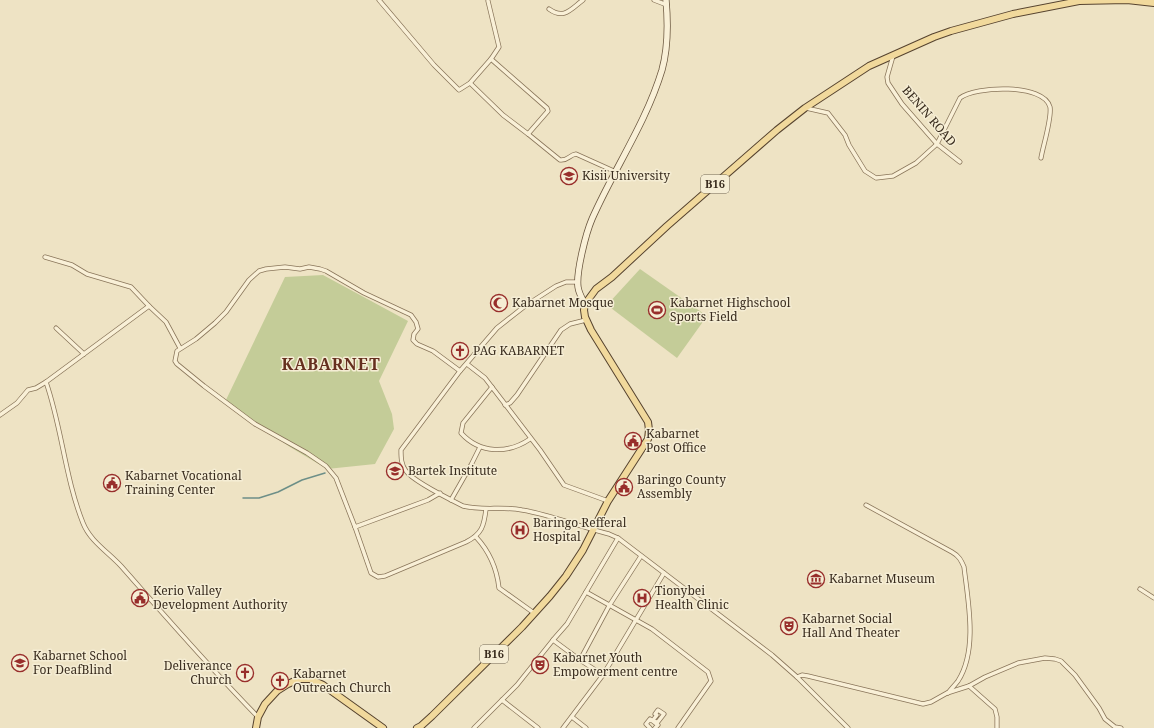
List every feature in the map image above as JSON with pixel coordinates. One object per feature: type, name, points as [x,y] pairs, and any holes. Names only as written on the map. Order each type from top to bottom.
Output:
[{"type":"main road","name":"B16","points":[[420,727],[534,613],[566,576],[594,530],[608,501],[648,439],[650,430],[648,422],[594,336],[586,320],[584,310],[585,304],[596,289],[612,277],[667,226],[777,130],[805,108],[870,66],[951,30],[1013,14],[1078,1],[1127,0],[1154,3]]},
{"type":"main road","points":[[585,304],[580,295],[578,282],[583,249],[592,220],[648,107],[662,69],[665,52],[667,3]]},
{"type":"main road","points":[[256,728],[258,717],[265,704],[277,691],[299,679],[310,679],[323,685],[383,728]]},
{"type":"street","points":[[379,0],[434,65],[459,90],[470,83],[491,59],[499,47],[488,1]]},
{"type":"street","points":[[548,10],[553,13],[561,14],[568,12],[583,0]]},
{"type":"street","points":[[654,0],[667,3]]},
{"type":"street","name":"BENIN ROAD","points":[[893,55],[886,77],[888,83],[902,104],[937,144],[960,162]]},
{"type":"street","points":[[491,59],[548,110],[528,134]]},
{"type":"street","points":[[470,83],[503,115],[560,160],[567,160],[573,154],[576,154],[616,172]]},
{"type":"street","points":[[805,108],[828,113],[845,135],[849,145],[865,171],[876,178],[893,176],[916,163],[937,144],[960,98],[965,94],[982,90],[1029,91],[1047,101],[1050,108],[1041,158]]},
{"type":"street","points":[[44,256],[72,265],[86,274],[131,287],[166,322],[180,348]]},
{"type":"street","points":[[460,371],[437,353],[417,344],[413,340],[414,334],[418,329],[416,322],[411,315],[364,293],[320,268],[309,267],[300,269],[285,267],[266,269],[259,272],[249,280],[226,312],[196,339],[180,348],[175,357],[177,364],[266,432],[307,453],[326,466],[336,478],[371,573],[378,577],[385,576],[412,565],[476,537],[485,522],[486,509]]},
{"type":"street","points":[[578,282],[566,282],[556,286],[525,306],[497,328],[477,350],[401,450],[402,464],[406,472],[463,506],[471,508],[486,509],[499,507],[522,510],[609,534],[618,538],[772,655],[797,677],[848,728]]},
{"type":"street","points":[[0,415],[17,403],[28,390],[36,388],[46,382],[149,306]]},
{"type":"street","points":[[505,405],[510,403],[561,330],[570,324],[586,320]]},
{"type":"street","points":[[56,328],[84,354]]},
{"type":"street","points":[[467,364],[485,378],[530,439],[540,450],[564,485],[608,501]]},
{"type":"street","points":[[46,382],[51,397],[71,484],[87,532],[120,565],[222,680],[258,717]]},
{"type":"street","points":[[492,387],[463,423],[461,430],[463,436],[480,447],[486,449],[504,450],[521,445],[530,439]]},
{"type":"street","points":[[451,500],[480,447]]},
{"type":"street","points":[[355,527],[428,500],[440,493]]},
{"type":"street","points":[[866,505],[952,552],[962,560],[970,626],[970,643],[963,669],[958,680],[947,693]]},
{"type":"street","points":[[476,537],[482,544],[494,566],[498,576],[499,588],[534,613]]},
{"type":"street","points":[[474,728],[517,685],[567,624],[618,538]]},
{"type":"street","points":[[580,660],[609,606],[642,556]]},
{"type":"street","points":[[563,728],[603,674],[664,573]]},
{"type":"street","points":[[1140,589],[1154,598]]},
{"type":"street","points":[[586,592],[652,629],[708,672],[711,681],[678,728]]},
{"type":"street","points":[[553,640],[580,660],[603,674]]},
{"type":"street","points":[[797,677],[802,675],[808,676],[924,704],[931,702],[947,693],[969,686],[985,677],[1018,663],[1045,658],[1055,659],[1061,661],[1075,674],[1105,719],[1121,728]]},
{"type":"street","points":[[969,686],[995,709],[997,728]]},
{"type":"street","points":[[502,700],[538,728]]},
{"type":"street","points":[[572,717],[586,728]]},
{"type":"street","points":[[650,728],[646,724],[650,719],[658,725],[656,728]]},
{"type":"green space","name":"Kabarnet Highschool Sports Field","points":[[640,269],[707,316],[677,358],[607,305]]},
{"type":"green space","points":[[323,275],[408,321],[379,381],[392,414],[394,429],[375,464],[327,469],[290,447],[225,402],[285,277]]},
{"type":"waterway","points":[[243,498],[259,498],[278,492],[302,480],[325,473]]},
{"type":"place","name":"Kisii University","points":[[569,176]]},
{"type":"place","name":"Kabarnet Mosque","points":[[499,303]]},
{"type":"place","name":"Kabarnet Highschool Sports Field","points":[[657,310]]},
{"type":"place","name":"PAG KABARNET","points":[[460,351]]},
{"type":"place","name":"Kabarnet Post Office","points":[[633,441]]},
{"type":"place","name":"Bartek Institute","points":[[395,471]]},
{"type":"place","name":"Kabarnet Vocational Training Center","points":[[112,483]]},
{"type":"place","name":"Baringo County Assembly","points":[[624,487]]},
{"type":"place","name":"Baringo Refferal Hospital","points":[[520,530]]},
{"type":"place","name":"Kabarnet Museum","points":[[816,579]]},
{"type":"place","name":"Kerio Valley Development Authority","points":[[140,598]]},
{"type":"place","name":"Tionybei Health Clinic","points":[[642,598]]},
{"type":"place","name":"Kabarnet Social Hall And Theater","points":[[789,626]]},
{"type":"place","name":"Kabarnet School For DeafBlind","points":[[20,663]]},
{"type":"place","name":"Kabarnet Youth Empowerment centre","points":[[540,665]]},
{"type":"place","name":"Deliverance Church","points":[[245,673]]},
{"type":"place","name":"Kabarnet Outreach Church","points":[[280,681]]},
{"type":"district","name":"KABARNET","points":[[331,364]]}]
